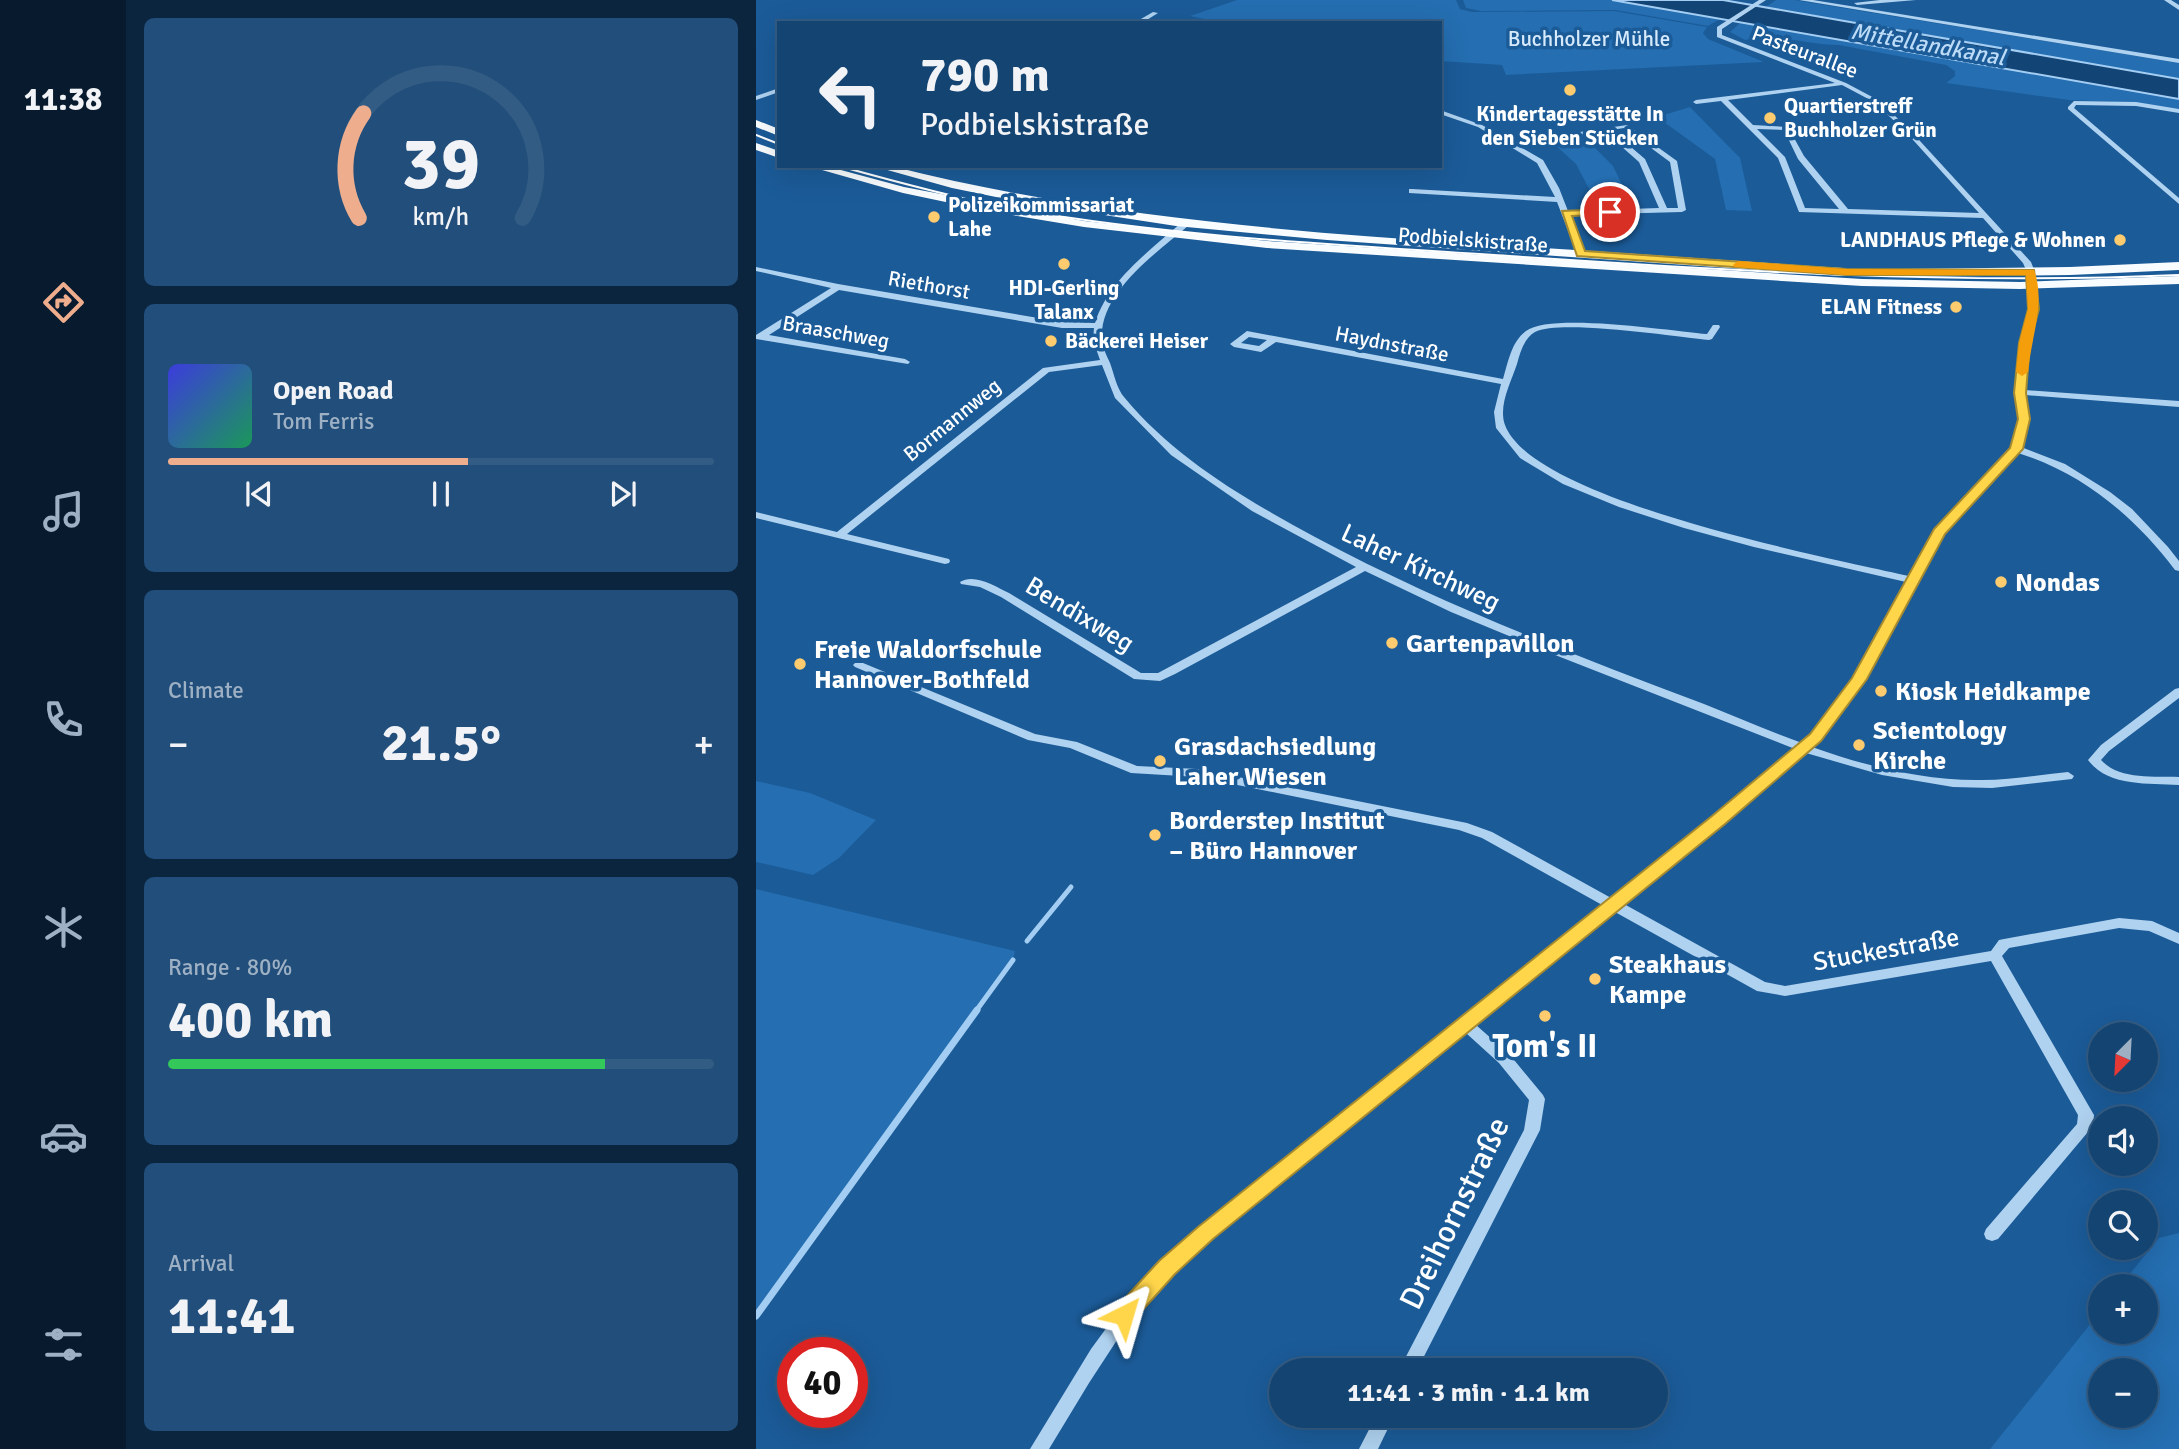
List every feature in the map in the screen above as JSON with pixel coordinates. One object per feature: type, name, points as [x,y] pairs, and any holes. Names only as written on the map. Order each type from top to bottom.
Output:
[{"type":"main road","points":[[756,123],[777,132]]},
{"type":"main road","points":[[756,146],[777,154]]},
{"type":"main road","name":"Podbielskistraße","points":[[821,168],[993,211],[1171,237],[1810,282],[2031,287],[2179,280]]},
{"type":"main road","name":"Podbielskistraße","points":[[887,168],[1037,202],[1186,223],[1347,239],[1846,272],[2031,272],[2179,266]]},
{"type":"street","name":"Pasteurallee","points":[[1763,0],[1722,25],[1717,33],[1727,41],[1844,84],[1881,106],[2027,262],[2031,272]]},
{"type":"street","points":[[1802,0],[2179,61]]},
{"type":"street","points":[[1845,7],[1849,4],[1913,0]]},
{"type":"street","points":[[2166,0],[2179,8]]},
{"type":"street","points":[[1141,21],[1155,13]]},
{"type":"street","points":[[1696,102],[1844,84]]},
{"type":"street","points":[[756,95],[777,90]]},
{"type":"street","points":[[1723,99],[1782,157],[1802,210],[1985,216]]},
{"type":"street","points":[[2179,111],[2136,104],[2074,103],[2070,108],[2179,202]]},
{"type":"street","points":[[1442,113],[1512,144],[1539,162],[1566,213],[1581,254]]},
{"type":"street","points":[[1442,120],[1456,117]]},
{"type":"street","points":[[1512,144],[1625,126],[1673,162],[1682,210],[1566,213]]},
{"type":"street","points":[[1752,127],[1786,128],[1801,157],[1846,212]]},
{"type":"street","points":[[1607,130],[1642,161],[1664,210]]},
{"type":"street","points":[[1412,191],[1560,200]]},
{"type":"street","name":"Laher Kirchweg","points":[[1186,223],[1112,295],[1098,326],[1100,363],[1111,391],[1127,411],[1162,443],[1271,517],[1363,568],[1556,653],[1852,764],[1969,784],[2068,776]]},
{"type":"street","name":"Riethorst","points":[[756,269],[838,287],[1062,325],[1098,326]]},
{"type":"street","points":[[1038,1449],[1100,1347],[1136,1298],[1167,1267],[1805,747],[1825,727],[1860,679],[1912,580],[1945,525],[2016,449],[2024,419],[2020,393],[2025,343],[2034,309],[2031,272]]},
{"type":"street","points":[[758,338],[838,287]]},
{"type":"street","points":[[1716,327],[1710,337],[1565,324],[1539,327],[1522,340],[1504,382],[1498,415],[1510,444],[1523,456],[1563,480],[1646,513],[1912,580]]},
{"type":"street","name":"Braaschweg","points":[[758,338],[905,362]]},
{"type":"street","name":"Haydnstraße","points":[[1273,339],[1504,382]]},
{"type":"street","name":"Bormannweg","points":[[841,534],[1046,370],[1100,363]]},
{"type":"street","points":[[2020,393],[2179,404]]},
{"type":"street","points":[[2016,449],[2054,462],[2132,514],[2153,534],[2179,568]]},
{"type":"street","points":[[756,514],[945,561]]},
{"type":"street","name":"Bendixweg","points":[[965,582],[982,584],[1005,595],[1138,676],[1160,677],[1363,568]]},
{"type":"street","name":"Stuckestraße","points":[[859,665],[1032,737],[1073,745],[1135,770],[1198,772],[1462,826],[1487,835],[1762,987],[1786,990],[1995,955],[2004,944],[2119,923],[2152,926],[2179,939]]},
{"type":"street","points":[[2179,692],[2105,748],[2094,760],[2099,768],[2119,775],[2179,781]]},
{"type":"street","points":[[1992,1234],[2085,1126],[2087,1115],[1995,955]]},
{"type":"street","name":"Dreihornstraße","points":[[1414,1358],[1532,1130],[1537,1099],[1520,1074],[1488,1041],[1465,1024]]},
{"type":"street","points":[[1368,1449],[1379,1428]]},
{"type":"green space","name":"Buchholzer Mühle","points":[[1237,0],[1456,0],[1460,9],[1472,12],[1614,11],[1707,27],[1703,33],[1708,39],[1764,62],[1506,75],[1502,65],[1442,61],[1442,21],[1214,21],[1190,16]]},
{"type":"green space","points":[[1463,0],[1612,0],[1720,19],[1708,26],[1615,10],[1481,11],[1466,8]]},
{"type":"green space","points":[[1776,0],[1794,0],[2179,63],[2179,79],[1766,7]]},
{"type":"green space","points":[[1741,22],[2179,99],[2179,109],[2069,100],[1946,83],[1955,76],[1955,71],[1946,65],[1839,45],[1769,38],[1745,40],[1730,32]]},
{"type":"green space","points":[[1690,107],[1740,158],[1752,211],[1726,210],[1715,159],[1657,117]]},
{"type":"green space","points":[[1586,139],[1613,166],[1630,201],[1597,204],[1576,164],[1553,143]]},
{"type":"green space","points":[[756,781],[810,793],[876,820],[839,858],[813,875],[756,862]]},
{"type":"green space","points":[[756,889],[1015,951],[1013,960],[756,1316]]},
{"type":"green space","points":[[2179,1233],[2179,1449],[1990,1449],[2088,1327],[2088,1344],[2158,1344],[2158,1274],[2130,1274],[2141,1260],[2158,1260],[2158,1239]]},
{"type":"water","name":"Mittellandkanal","points":[[1612,0],[1723,0],[2179,79],[2179,99]]},
{"type":"waterway","points":[[1027,941],[1071,887]]},
{"type":"waterway","points":[[976,1011],[1013,960]]},
{"type":"waterway","points":[[756,1316],[977,1010]]},
{"type":"tram line","points":[[756,135],[777,143]]},
{"type":"tram line","points":[[847,168],[1003,207],[1129,226],[1255,239],[1676,267],[1844,275],[2011,278],[2179,275]]},
{"type":"slow traffic","points":[[1738,265],[1846,272],[2031,272],[2034,309],[2025,343],[2022,372]]},
{"type":"place","name":"Kindertagesstätte In den Sieben Stücken","points":[[1570,90]]},
{"type":"place","name":"Quartierstreff Buchholzer Grün","points":[[1770,118]]},
{"type":"place","name":"Polizeikommissariat Lahe","points":[[934,217]]},
{"type":"place","name":"LANDHAUS Pflege & Wohnen","points":[[2120,240]]},
{"type":"place","name":"HDI-Gerling Talanx","points":[[1064,264]]},
{"type":"place","name":"ELAN Fitness","points":[[1956,307]]},
{"type":"place","name":"Bäckerei Heiser","points":[[1051,341]]},
{"type":"place","name":"Nondas","points":[[2001,582]]},
{"type":"place","name":"Gartenpavillon","points":[[1392,643]]},
{"type":"place","name":"Freie Waldorfschule Hannover-Bothfeld","points":[[800,664]]},
{"type":"place","name":"Kiosk Heidkampe","points":[[1881,691]]},
{"type":"place","name":"Scientology Kirche","points":[[1859,745]]},
{"type":"place","name":"Grasdachsiedlung Laher Wiesen","points":[[1160,761]]},
{"type":"place","name":"Borderstep Institut – Büro Hannover","points":[[1155,835]]},
{"type":"place","name":"Steakhaus Kampe","points":[[1595,979]]},
{"type":"place","name":"Tom's II","points":[[1545,1016]]},
{"type":"route","points":[[1124,1315],[1136,1298],[1206,1233],[1776,773],[1815,738],[1860,679],[1939,532],[1996,474],[2016,449],[2022,435],[2024,419],[2020,393],[2025,343],[2034,309],[2031,272],[1846,272],[1581,254],[1566,213],[1610,212]]}]
